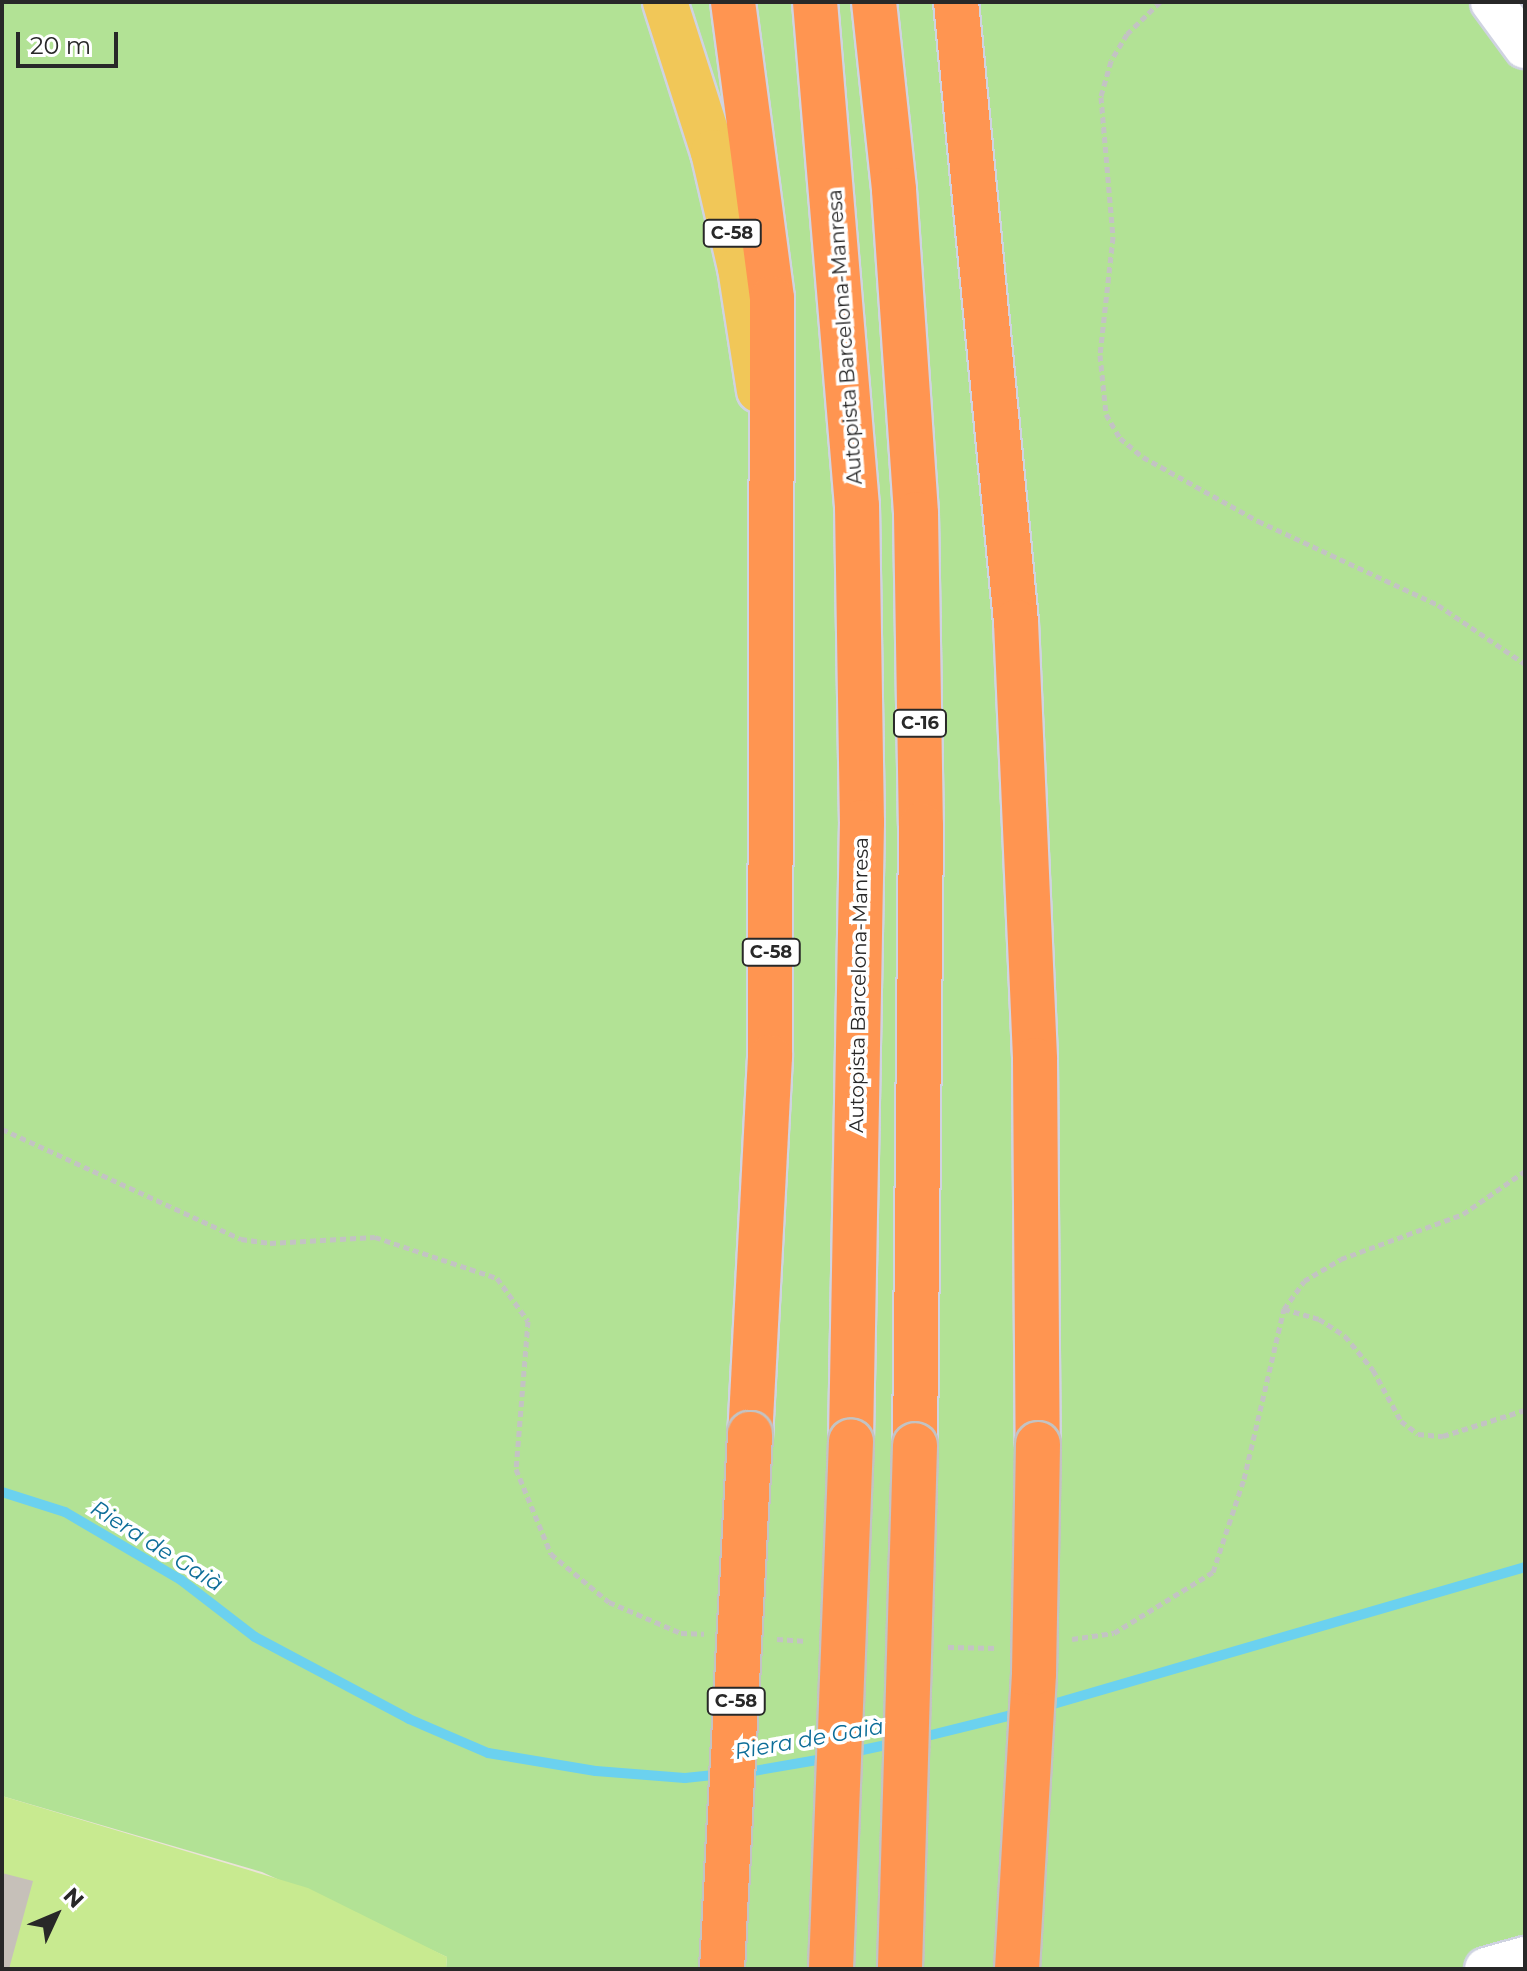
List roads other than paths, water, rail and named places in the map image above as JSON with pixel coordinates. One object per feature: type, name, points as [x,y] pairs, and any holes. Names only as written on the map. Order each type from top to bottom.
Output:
[{"type":"highway","points":[[733,2],[772,298],[771,471]]},
{"type":"highway","name":"Autopista Barcelona-Manresa","points":[[815,2],[857,506],[862,822],[851,1441],[831,1969]]},
{"type":"highway","name":"C-16","points":[[874,2],[894,190],[916,514],[921,825],[915,1445],[900,1968]]},
{"type":"highway","points":[[956,2],[1016,622],[1035,1060],[1038,1444],[1034,1673],[1017,1969]]},
{"type":"highway","name":"C-58","points":[[722,1969],[770,1057],[771,471]]},
{"type":"main road","name":"C-58","points":[[665,2],[713,152],[740,268],[771,471]]},
{"type":"street","points":[[1492,2],[1525,47]]},
{"type":"street","points":[[1486,1969],[1525,1958]]},
{"type":"waterway","name":"Riera de Gaià","points":[[2,1492],[65,1512],[181,1580],[255,1637],[409,1719],[488,1753],[596,1771],[685,1778],[722,1774]]},
{"type":"waterway","name":"Riera de Gaià","points":[[1043,1707],[1525,1567]]},
{"type":"waterway","name":"Riera de Gaià","points":[[919,1738],[1020,1713]]},
{"type":"waterway","name":"Riera de Gaià","points":[[848,1753],[895,1743]]},
{"type":"waterway","name":"Riera de Gaià","points":[[742,1773],[829,1758]]}]
